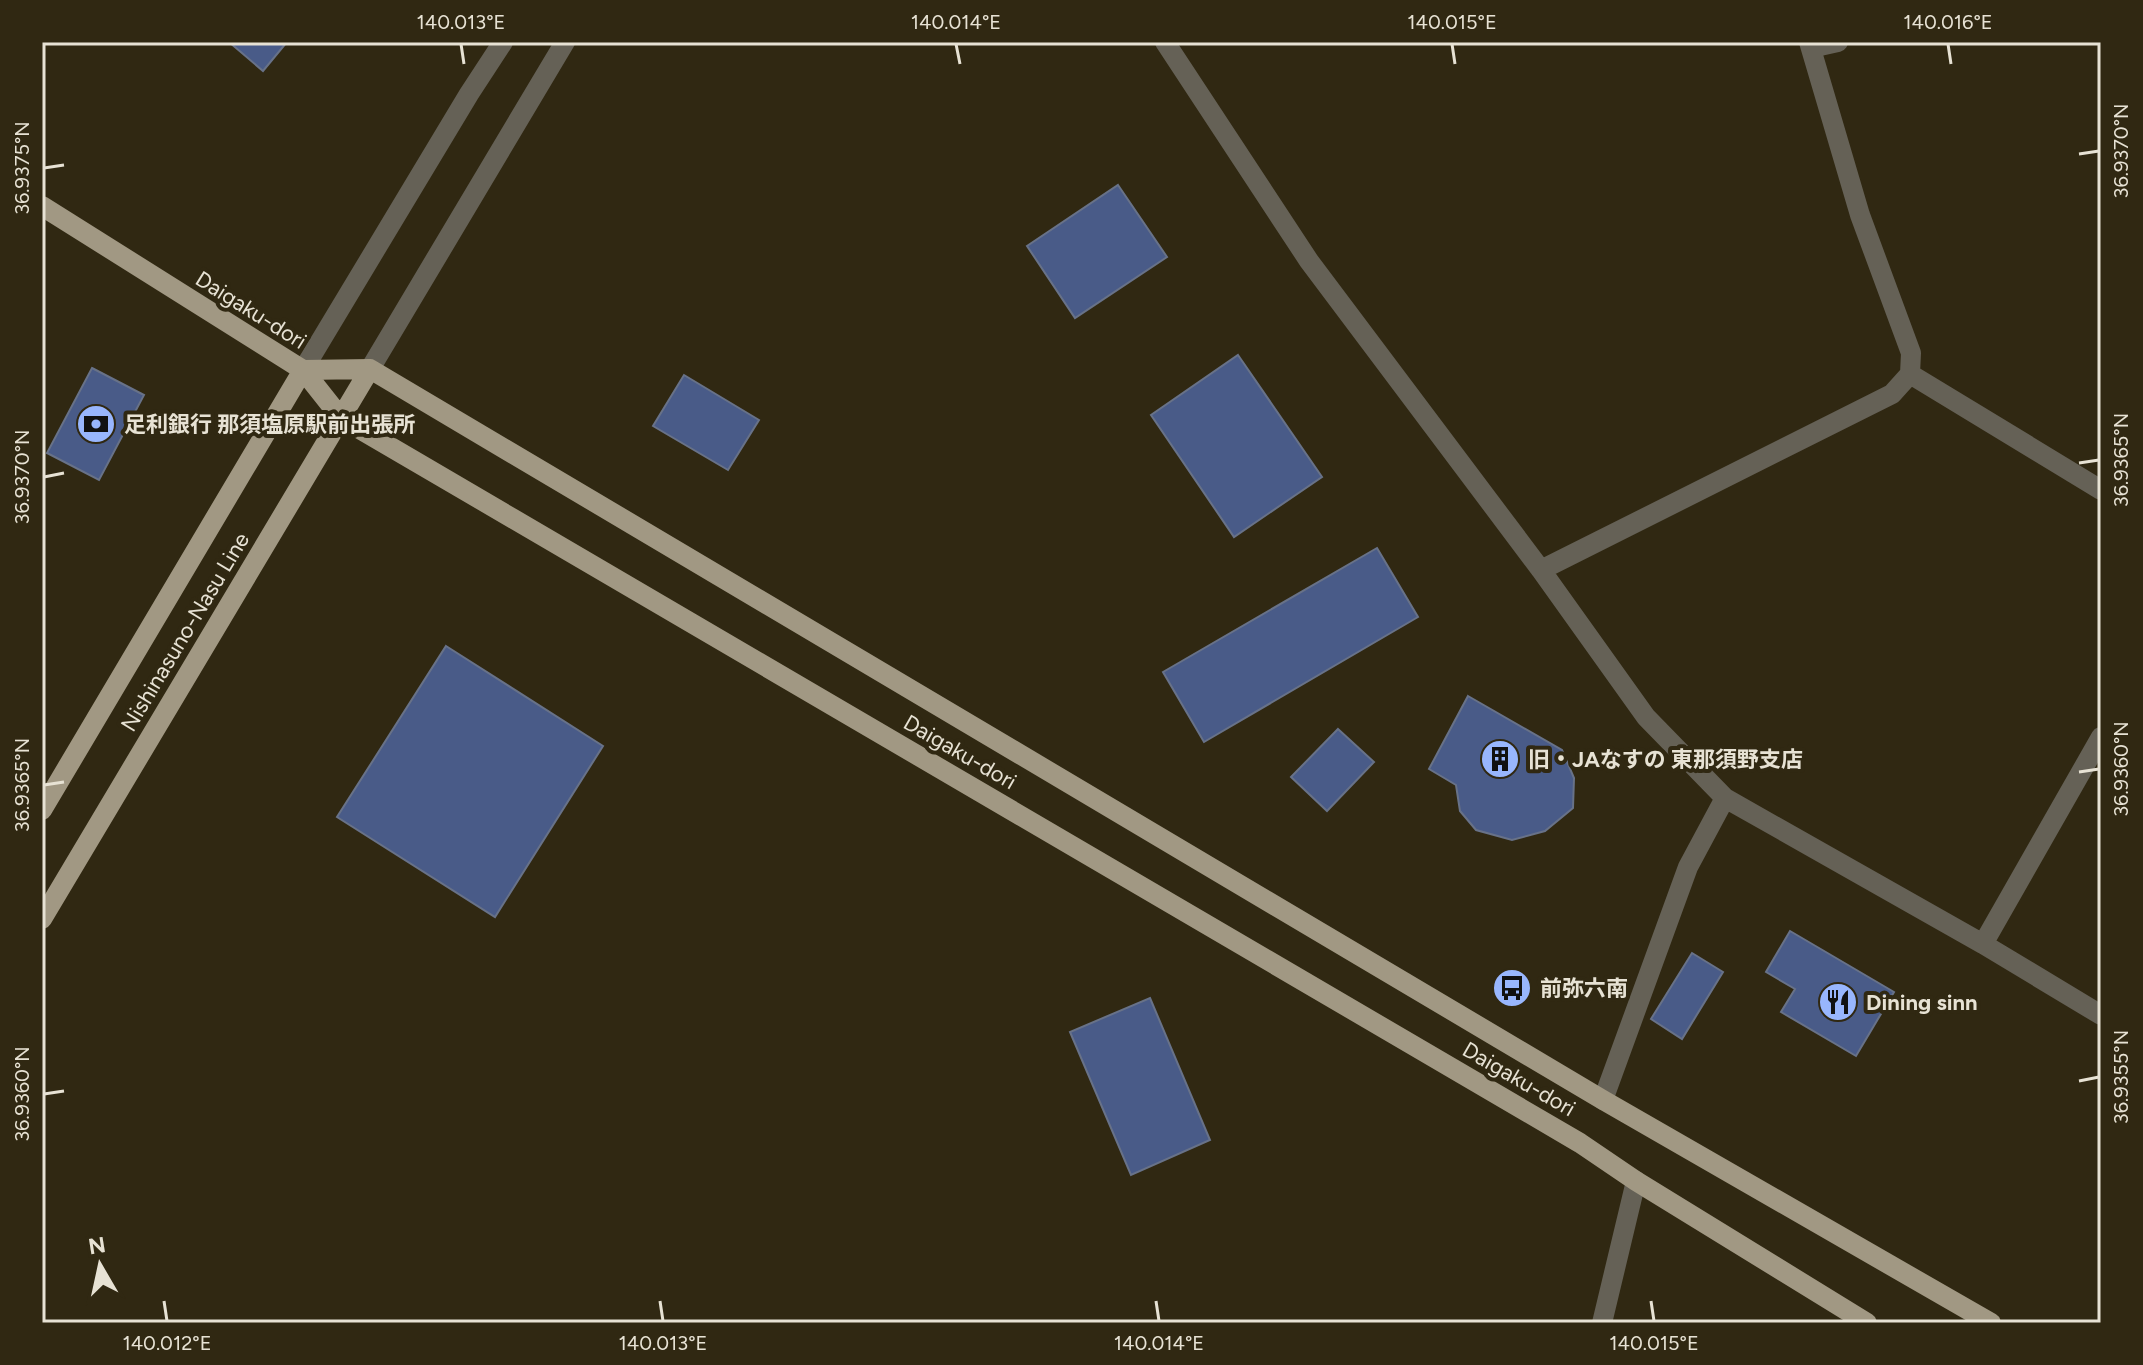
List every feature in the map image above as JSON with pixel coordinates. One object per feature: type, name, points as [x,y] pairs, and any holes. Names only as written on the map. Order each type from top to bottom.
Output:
[{"type":"main road","name":"Daigaku-dori","points":[[42,206],[303,370],[341,418],[1580,1143],[1636,1181],[1867,1323]]},
{"type":"main road","name":"Daigaku-dori","points":[[370,369],[1603,1100],[1991,1323]]},
{"type":"main road","points":[[303,370],[370,369]]},
{"type":"main road","name":"Nishinasuno-Nasu Line","points":[[42,919],[370,369]]},
{"type":"main road","name":"Nishinasuno-Nasu Line","points":[[42,810],[303,370]]},
{"type":"street","points":[[303,370],[503,42]]},
{"type":"street","points":[[370,369],[565,42]]},
{"type":"street","points":[[1165,42],[1309,261],[1541,570],[1646,717],[1725,798],[1983,944],[2101,1015]]},
{"type":"street","points":[[1541,570],[1892,394],[1910,374],[1911,353],[1860,215],[1810,45],[1838,42]]},
{"type":"street","points":[[1910,374],[2101,490]]},
{"type":"street","points":[[1983,944],[2101,737]]},
{"type":"street","points":[[1603,1100],[1688,867],[1725,798]]},
{"type":"street","points":[[1602,1323],[1636,1181]]},
{"type":"building","points":[[229,42],[287,42],[263,71]]},
{"type":"building","points":[[1118,185],[1167,257],[1075,318],[1027,246]]},
{"type":"building","points":[[1238,355],[1322,477],[1234,537],[1151,415]]},
{"type":"building","name":"足利銀行 那須塩原駅前出張所","points":[[92,368],[144,395],[99,480],[47,453]]},
{"type":"building","points":[[684,375],[759,420],[728,470],[653,426]]},
{"type":"building","points":[[1377,548],[1418,617],[1204,742],[1163,672]]},
{"type":"building","points":[[446,646],[603,746],[495,917],[337,817]]},
{"type":"building","name":"旧・JAなすの 東那須野支店","points":[[1468,696],[1562,750],[1574,778],[1573,808],[1545,831],[1512,840],[1476,830],[1460,811],[1456,785],[1429,769]]},
{"type":"building","points":[[1338,729],[1374,762],[1327,811],[1291,777]]},
{"type":"building","name":"Dining sinn","points":[[1790,931],[1894,992],[1856,1056],[1781,1012],[1795,989],[1766,972]]},
{"type":"building","points":[[1692,953],[1723,972],[1682,1039],[1651,1019]]},
{"type":"building","points":[[1150,998],[1210,1140],[1131,1175],[1070,1032]]},
{"type":"place","name":"足利銀行 那須塩原駅前出張所","points":[[96,424]]},
{"type":"place","name":"旧・JAなすの 東那須野支店","points":[[1500,759]]},
{"type":"place","name":"前弥六南","points":[[1512,988]]},
{"type":"place","name":"Dining sinn","points":[[1838,1002]]}]
